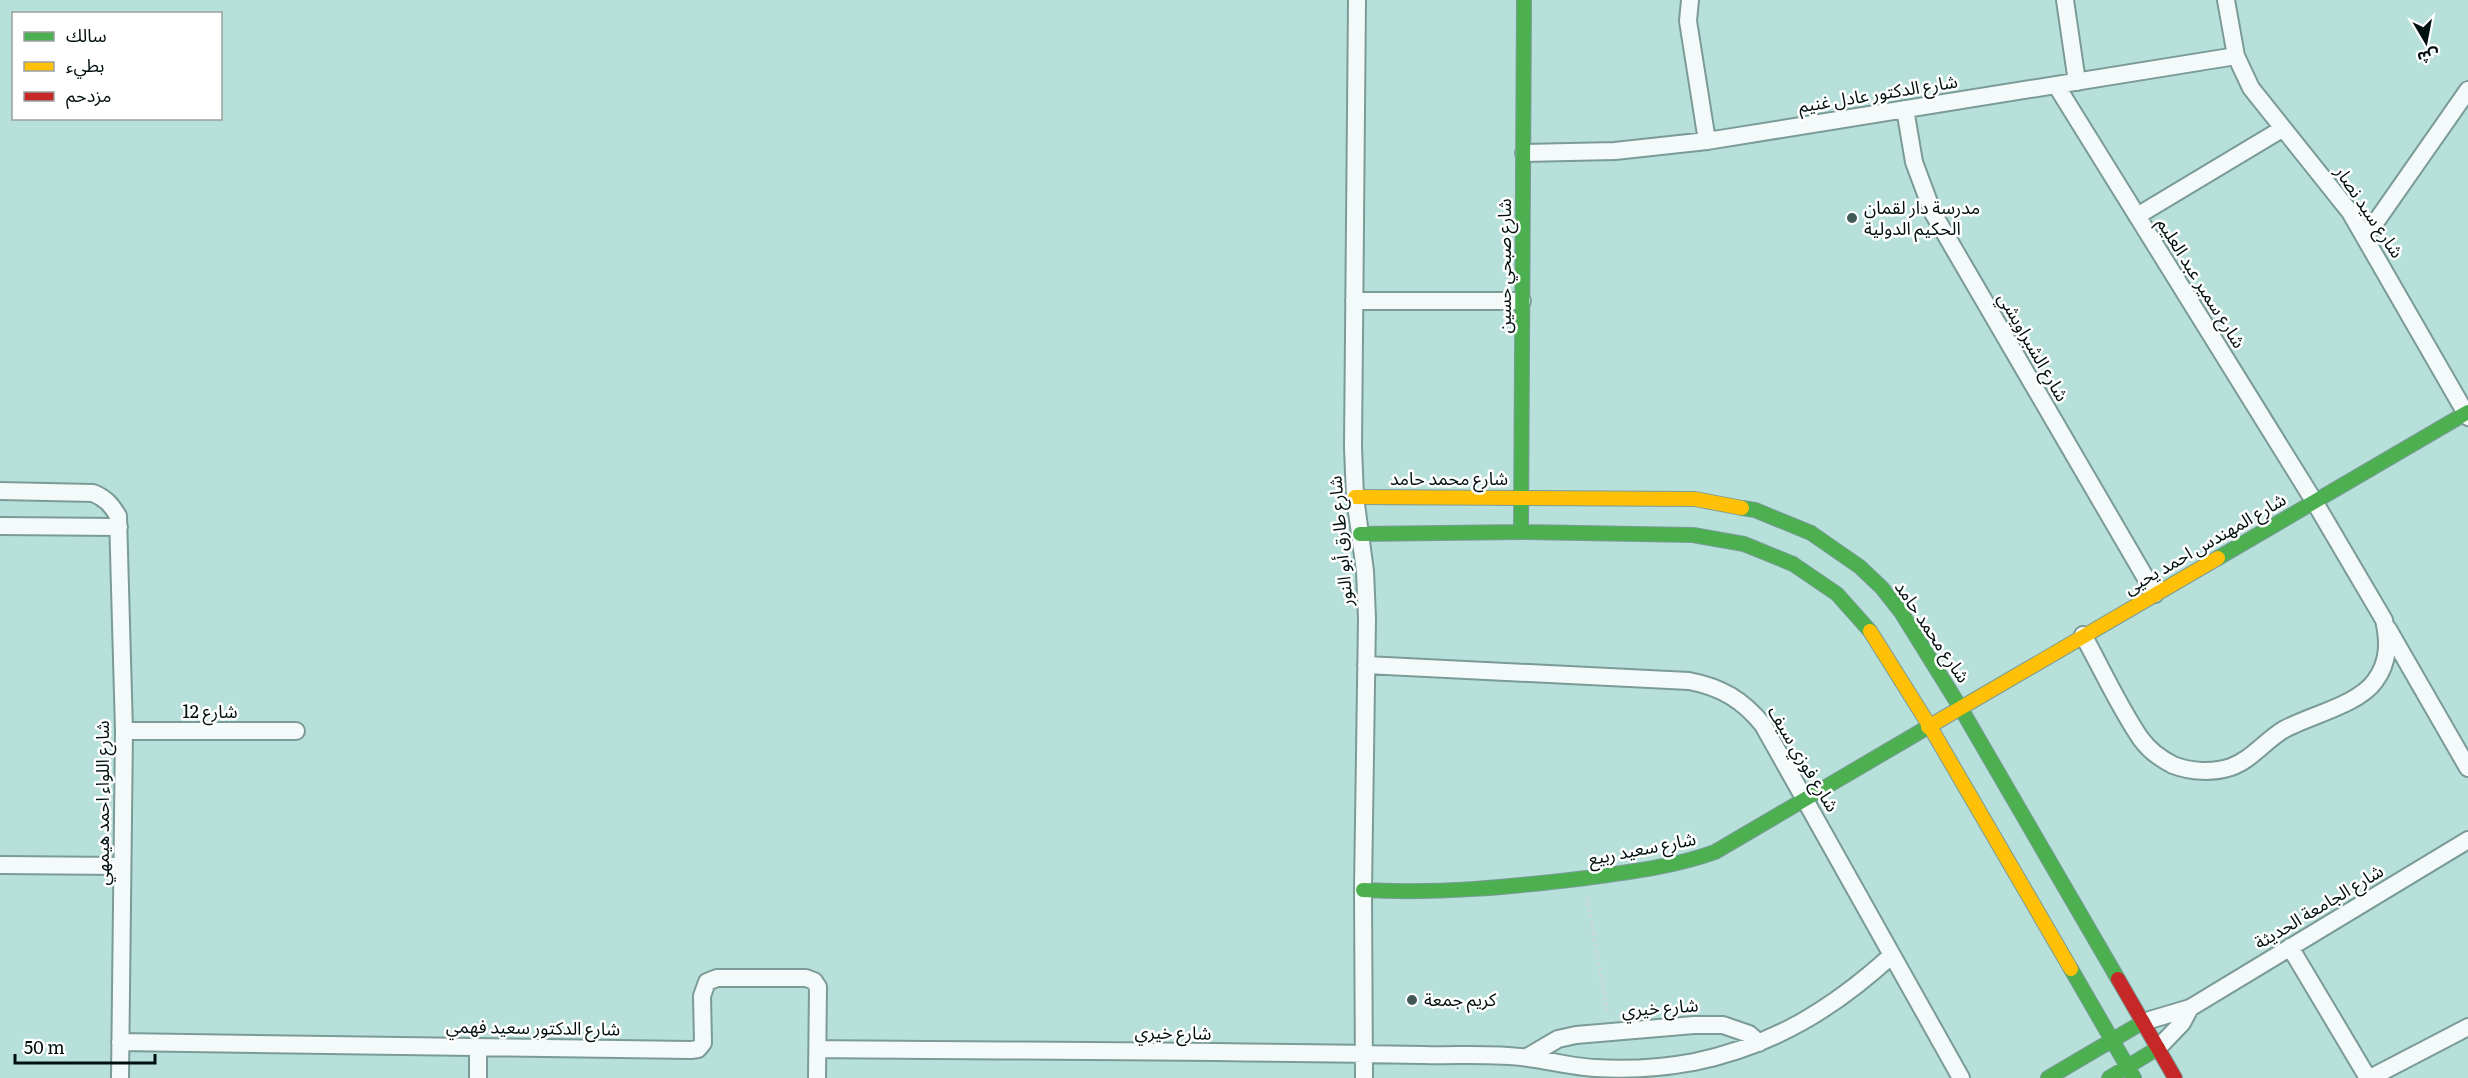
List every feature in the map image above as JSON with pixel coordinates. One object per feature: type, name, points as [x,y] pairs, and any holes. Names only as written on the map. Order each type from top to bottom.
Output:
[{"type":"street","name":"شارع طارق أبو النور","points":[[1358,0],[1353,447],[1355,497],[1366,595],[1364,1078]]},
{"type":"street","name":"شارع صبحي حسين","points":[[1521,532],[1524,0]]},
{"type":"street","points":[[1690,0],[1688,21],[1707,141]]},
{"type":"street","points":[[2065,0],[2077,82]]},
{"type":"street","name":"شارع سيد نصار","points":[[2226,0],[2236,56],[2251,88],[2282,129],[2333,188],[2366,236],[2467,414]]},
{"type":"street","name":"شارع الدكتور عادل غنيم","points":[[1524,153],[1615,151],[1707,141],[2236,56]]},
{"type":"street","name":"شارع سمير عبد العليم","points":[[2056,85],[2314,501],[2468,768]]},
{"type":"street","points":[[2366,236],[2468,90]]},
{"type":"street","name":"شارع الشبراويشي","points":[[1905,109],[1914,162],[1933,213],[2155,594]]},
{"type":"street","points":[[2137,216],[2282,129]]},
{"type":"street","points":[[1354,301],[1522,301]]},
{"type":"street","name":"شارع المهندس احمد يحيى","points":[[1960,707],[2467,414]]},
{"type":"street","points":[[0,491],[93,493],[104,498],[112,506],[118,516],[119,527],[0,526]]},
{"type":"street","name":"شارع محمد حامد","points":[[1355,497],[1695,499],[1755,510],[1802,529],[1836,549],[1882,588],[1901,612],[1960,707],[2175,1078]]},
{"type":"street","name":"شارع اللواء احمد هيمهي","points":[[119,527],[124,731],[120,1078]]},
{"type":"street","points":[[1360,534],[1521,532],[1693,535],[1719,538],[1770,553],[1816,578],[1856,612],[1872,633],[1929,725],[2130,1073]]},
{"type":"street","points":[[2083,635],[2142,740],[2156,755],[2174,765],[2193,770],[2213,771],[2246,759],[2263,744],[2291,726],[2362,694],[2379,675],[2387,653],[2388,636],[2384,620]]},
{"type":"street","name":"شارع فوزي سيف","points":[[1366,665],[1689,681],[1706,684],[1738,699],[1763,725],[1961,1078]]},
{"type":"street","name":"شارع سعيد ربيع","points":[[1363,890],[1454,892],[1655,868],[1700,857],[1728,845],[1806,800],[1960,707]]},
{"type":"street","name":"شارع 12","points":[[124,731],[296,731]]},
{"type":"street","name":"شارع الجامعة الحديثة","points":[[2048,1078],[2143,1022],[2190,1008],[2468,840]]},
{"type":"street","points":[[0,865],[122,866]]},
{"type":"street","points":[[2290,947],[2369,1078],[2468,1027]]},
{"type":"street","name":"شارع خيري","points":[[818,1049],[1527,1057],[1594,1068],[1661,1067],[1695,1062],[1760,1043],[1796,1026],[1831,1006],[1892,956]]},
{"type":"street","name":"شارع الدكتور سعيد فهمي","points":[[120,1042],[695,1050],[701,1046],[703,1039],[702,996],[704,986],[717,978],[806,978],[814,981],[819,991],[818,1049]]},
{"type":"street","name":"شارع الجامعة الحديثة","points":[[2109,1078],[2130,1073],[2176,1030],[2190,1008]]},
{"type":"street","name":"شارع خيري","points":[[1527,1057],[1558,1039],[1576,1035],[1694,1025],[1723,1025],[1749,1034],[1760,1043]]},
{"type":"street","points":[[478,1047],[478,1078]]},
{"type":"street","points":[[817,1078],[818,1049]]},
{"type":"path","points":[[1583,878],[1610,1031]]},
{"type":"traffic: fast","points":[[1521,532],[1524,0]]},
{"type":"traffic: fast","points":[[2218,558],[2468,412]]},
{"type":"traffic: fast","points":[[1742,508],[1755,510],[1811,533],[1860,567],[1882,588],[1901,612],[1960,707],[2118,979]]},
{"type":"traffic: fast","points":[[1360,534],[1521,532],[1693,535],[1744,544],[1793,564],[1837,594],[1870,631]]},
{"type":"traffic: fast","points":[[1363,890],[1447,890],[1530,884],[1635,871],[1699,857],[1715,852],[1928,727]]},
{"type":"traffic: fast","points":[[2071,969],[2134,1078]]},
{"type":"traffic: fast","points":[[2048,1078],[2143,1022]]},
{"type":"traffic: fast","points":[[2109,1078],[2158,1048]]},
{"type":"traffic: slow","points":[[1355,497],[1695,499],[1742,508]]},
{"type":"traffic: slow","points":[[1928,727],[2218,558]]},
{"type":"traffic: slow","points":[[1870,631],[1929,725],[2071,969]]},
{"type":"traffic: jam","points":[[2118,979],[2175,1078]]},
{"type":"place","name":"مدرسة دار لقمان الحكيم الدولية","points":[[1852,218]]},
{"type":"place","name":"كريم جمعة","points":[[1412,1000]]}]
